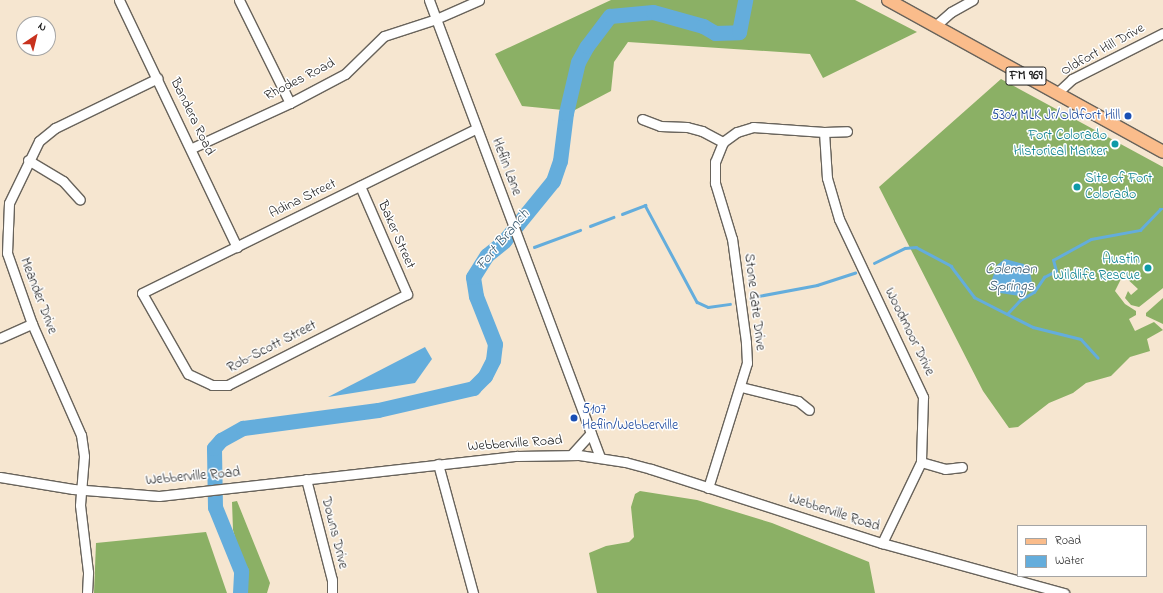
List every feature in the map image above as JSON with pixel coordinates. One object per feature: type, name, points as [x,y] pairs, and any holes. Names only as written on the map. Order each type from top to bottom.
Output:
[{"type":"main road","name":"FM 969","points":[[888,0],[1163,152]]},
{"type":"street","name":"Bandera Road","points":[[119,0],[192,148],[237,247]]},
{"type":"street","points":[[239,0],[290,103]]},
{"type":"street","name":"Heflin Lane","points":[[429,0],[600,457]]},
{"type":"street","name":"Rhodes Road","points":[[192,148],[290,103],[345,74],[384,36],[436,19],[479,0]]},
{"type":"street","points":[[935,26],[951,12],[974,0]]},
{"type":"street","name":"Oldfort Hill Drive","points":[[1057,93],[1072,80],[1163,33]]},
{"type":"street","name":"Meander Drive","points":[[88,593],[88,572],[81,520],[80,490],[84,456],[78,424],[32,324],[7,253],[4,202],[39,141],[55,128],[158,78]]},
{"type":"street","points":[[642,119],[660,126],[687,127],[702,131],[723,142],[737,132],[753,127],[824,132],[847,131]]},
{"type":"street","name":"Adina Street","points":[[142,293],[476,129]]},
{"type":"street","name":"Woodmoor Drive","points":[[824,132],[827,178],[839,218],[923,397],[921,462],[882,543]]},
{"type":"street","name":"Stone Gate Drive","points":[[708,488],[741,387],[746,363],[746,342],[732,239],[715,183],[715,162],[723,142]]},
{"type":"street","points":[[28,160],[63,181],[80,200]]},
{"type":"street","name":"Baker Street","points":[[360,186],[407,294]]},
{"type":"street","name":"Rob-Scott Street","points":[[142,293],[188,374],[212,385],[228,385],[407,294]]},
{"type":"street","points":[[0,338],[32,324]]},
{"type":"street","points":[[741,387],[798,401],[809,410]]},
{"type":"street","points":[[572,454],[591,433]]},
{"type":"street","name":"Webberville Road","points":[[0,477],[26,483],[80,490],[159,496],[532,454],[572,454],[600,457],[651,469],[882,543],[1064,593]]},
{"type":"street","points":[[921,462],[945,469],[962,467]]},
{"type":"street","points":[[438,464],[473,593]]},
{"type":"street","name":"Downs Drive","points":[[306,480],[332,580],[332,593]]},
{"type":"green space","points":[[611,0],[855,0],[917,32],[823,78],[810,54],[628,42],[614,62],[611,91],[573,111],[522,106],[495,54]]},
{"type":"green space","points":[[1001,79],[1163,167],[1163,288],[1139,307],[1131,305],[1125,298],[1128,291],[1131,295],[1138,289],[1123,275],[1115,291],[1125,304],[1136,311],[1136,315],[1129,319],[1135,331],[1154,322],[1163,330],[1147,339],[1150,351],[1130,357],[1111,376],[1086,383],[1073,393],[1049,403],[1018,427],[1009,428],[983,391],[879,187]]},
{"type":"green space","points":[[1163,298],[1163,324],[1146,316],[1146,313]]},
{"type":"green space","points":[[640,491],[697,500],[772,523],[869,562],[875,593],[597,593],[589,553],[606,546],[629,542],[634,537],[631,507],[635,494]]},
{"type":"green space","points":[[237,501],[270,583],[267,593],[243,593],[245,573],[233,530],[232,502]]},
{"type":"green space","points":[[206,532],[227,593],[94,593],[96,543]]},
{"type":"water","name":"Coleman Springs","points":[[1005,259],[1024,264],[1031,276],[1032,283],[1024,294],[1020,296],[1000,293],[990,285],[997,265]]},
{"type":"water","points":[[425,347],[432,359],[415,383],[328,397]]},
{"type":"waterway","name":"Fort Branch","points":[[240,593],[241,571],[215,507],[214,448],[221,440],[243,428],[378,410],[473,388],[485,376],[493,360],[495,344],[476,296],[473,277],[487,255],[504,241],[553,181],[560,161],[566,113],[578,62],[587,46],[610,16],[653,12],[703,26],[715,33],[739,32],[745,0]]},
{"type":"waterway","points":[[622,214],[645,205],[697,302],[708,307],[730,304]]},
{"type":"waterway","points":[[1007,314],[1020,300],[1034,292],[1044,277],[1056,271],[1053,260],[1091,239],[1140,230],[1160,209],[1163,209]]},
{"type":"waterway","points":[[590,226],[613,217]]},
{"type":"waterway","points":[[534,247],[580,230]]},
{"type":"waterway","name":"Fort Branch","points":[[499,246],[509,246]]},
{"type":"waterway","points":[[874,263],[905,248],[916,247],[951,266],[974,297],[1033,327],[1081,339],[1098,358]]},
{"type":"waterway","points":[[753,297],[817,285],[855,273]]},
{"type":"place","name":"5304 MLK Jr/Oldfort Hill","points":[[1128,116]]},
{"type":"place","name":"Fort Colorado Historical Marker","points":[[1115,144]]},
{"type":"place","name":"Site of Fort Colorado","points":[[1077,187]]},
{"type":"place","name":"Austin Wildlife Rescue","points":[[1148,268]]},
{"type":"place","name":"5107 Heflin/Webberville","points":[[574,418]]}]
